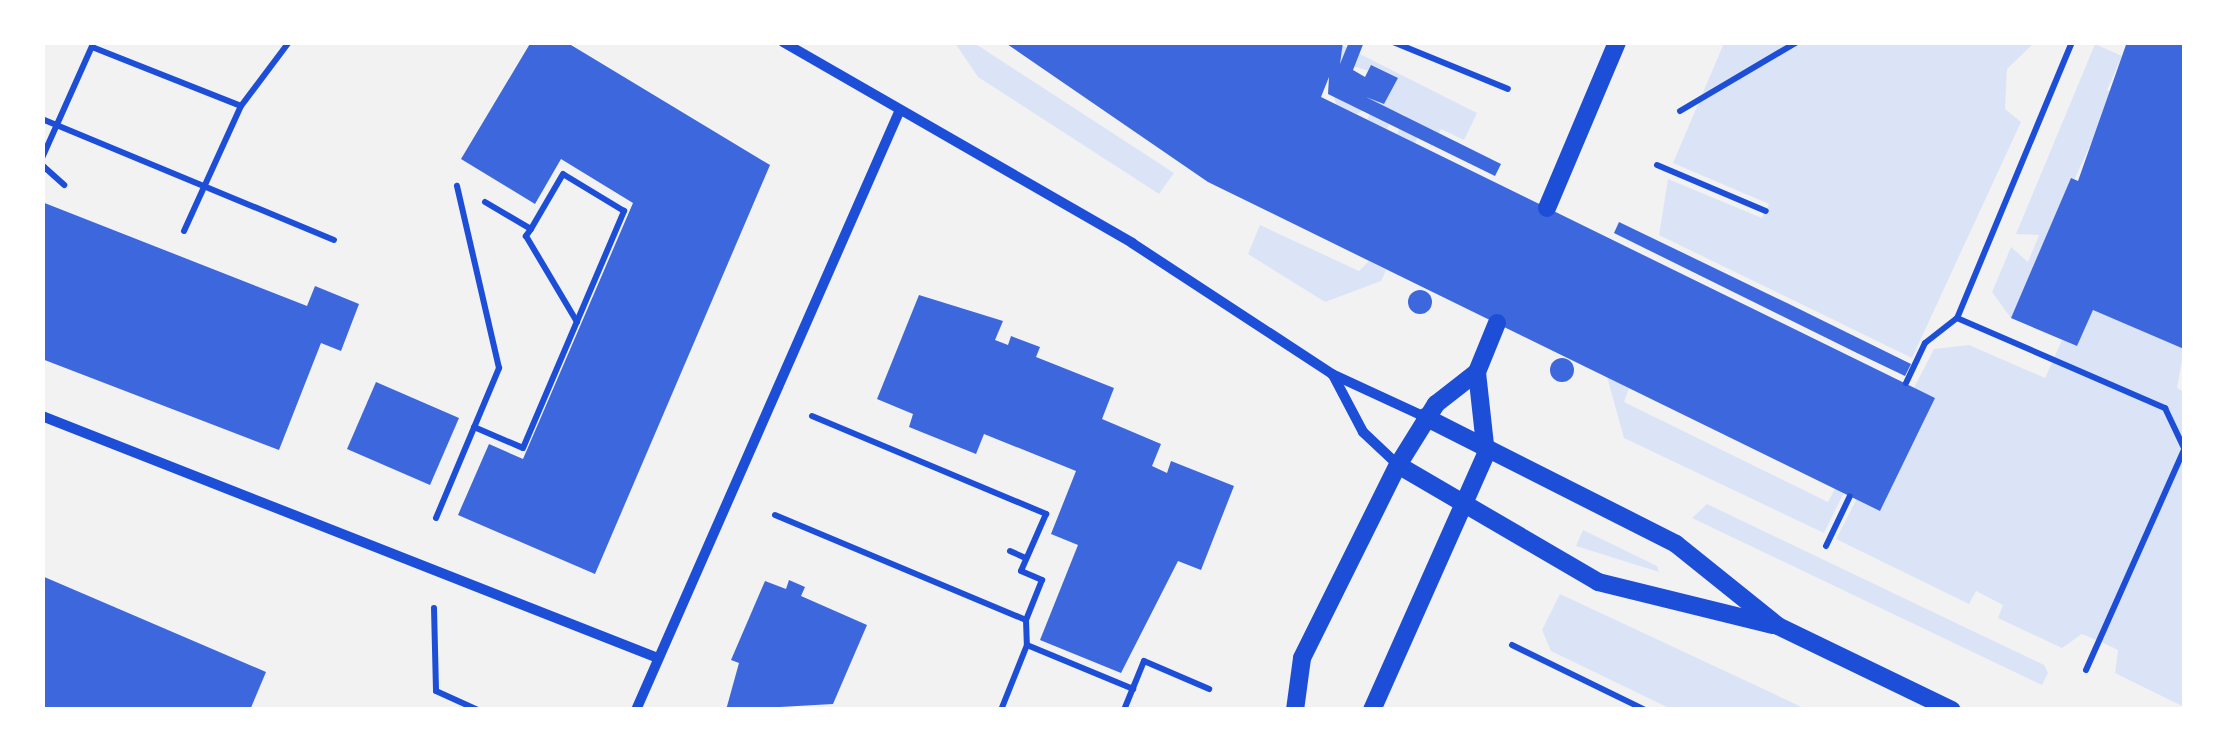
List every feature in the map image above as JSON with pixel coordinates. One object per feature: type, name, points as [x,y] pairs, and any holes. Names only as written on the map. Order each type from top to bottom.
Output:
[{"type":"street","points":[[782,42],[1132,243],[1332,374],[1425,417],[1486,454],[1676,544],[1778,626]]},
{"type":"street","points":[[1547,208],[1617,42]]},
{"type":"street","points":[[636,710],[898,112]]},
{"type":"street","points":[[1295,710],[1302,658],[1398,465],[1425,417],[1477,372],[1497,324]]},
{"type":"street","points":[[1372,710],[1466,510],[1486,454],[1477,372]]},
{"type":"street","points":[[1332,374],[1363,432],[1398,465],[1466,510],[1598,582],[1778,626],[1952,710]]},
{"type":"street","points":[[42,416],[658,658]]},
{"type":"path","points":[[184,231],[241,106],[289,42]]},
{"type":"path","points":[[1357,42],[1376,42]]},
{"type":"path","points":[[1393,42],[1508,90]]},
{"type":"path","points":[[1680,111],[1798,42]]},
{"type":"path","points":[[1906,384],[1925,343],[1957,318],[2072,42]]},
{"type":"path","points":[[64,185],[42,162],[55,124],[93,45],[241,106]]},
{"type":"path","points":[[42,119],[206,183],[334,240]]},
{"type":"path","points":[[1658,165],[1766,211]]},
{"type":"path","points":[[474,427],[523,448],[577,322],[624,211],[563,174],[526,236],[577,322]]},
{"type":"path","points":[[436,518],[500,368],[457,186]]},
{"type":"path","points":[[485,202],[530,229]]},
{"type":"path","points":[[1957,318],[2165,408],[2184,449],[2086,670]]},
{"type":"path","points":[[812,416],[1046,514],[1021,572],[1042,580],[1026,620],[1027,645],[1000,710]]},
{"type":"path","points":[[1826,546],[1850,496]]},
{"type":"path","points":[[775,515],[1026,620]]},
{"type":"path","points":[[1010,551],[1026,558]]},
{"type":"path","points":[[434,606],[436,691],[478,710]]},
{"type":"path","points":[[1027,645],[1132,689]]},
{"type":"path","points":[[1512,645],[1645,710]]},
{"type":"path","points":[[1124,710],[1144,661],[1209,690]]},
{"type":"shaded area","points":[[955,43],[974,43],[1174,173],[1159,194],[978,77]]},
{"type":"shaded area","points":[[1724,43],[2034,43],[2007,69],[2005,109],[2021,122],[1912,358],[1659,235],[1668,179],[1762,218],[1769,204],[1673,163]]},
{"type":"shaded area","points":[[2095,44],[2122,56],[2107,90],[2114,93],[2011,318],[1992,292],[2011,247],[2028,262],[2039,235],[2016,234]]},
{"type":"shaded area","points":[[1342,45],[1477,113],[1464,140],[1441,129],[1429,150],[1435,131],[1423,126],[1415,143],[1397,134],[1406,116],[1394,111],[1387,129],[1367,120],[1375,103],[1357,114],[1336,105],[1329,77],[1384,104],[1397,79],[1335,61]]},
{"type":"shaded area","points":[[1260,225],[1359,271],[1369,261],[1386,270],[1381,281],[1325,302],[1248,254]]},
{"type":"shaded area","points":[[2093,310],[2184,349],[2177,388],[2184,392],[2184,707],[2115,673],[2118,650],[2082,634],[2062,648],[1998,618],[2003,605],[1976,591],[1969,604],[1836,539],[1934,349],[1969,345],[2045,378],[2062,340],[2077,346]]},
{"type":"shaded area","points":[[1607,377],[1629,388],[1624,402],[1828,502],[1893,378],[1899,381],[1824,533],[1624,438]]},
{"type":"shaded area","points":[[1707,504],[2044,665],[2048,673],[2042,685],[1692,518]]},
{"type":"shaded area","points":[[1583,530],[1657,566],[1659,572],[1576,546]]},
{"type":"shaded area","points":[[1560,594],[1806,709],[1671,709],[1551,651],[1542,630]]},
{"type":"building","points":[[531,42],[566,42],[770,165],[595,574],[458,515],[489,444],[523,459],[633,203],[561,159],[535,204],[461,159]]},
{"type":"building","points":[[1004,42],[1343,42],[1340,64],[1349,42],[1364,42],[1353,70],[1365,77],[1371,65],[1398,78],[1384,104],[1366,97],[1501,164],[1495,176],[1328,94],[1329,77],[1321,97],[1935,398],[1880,511],[1208,182]]},
{"type":"building","points":[[2127,42],[2184,42],[2184,349],[2093,310],[2077,346],[2011,318],[2071,178],[2078,181]]},
{"type":"building","points":[[42,202],[307,306],[315,286],[359,304],[341,351],[321,343],[279,450],[42,359]]},
{"type":"building","points":[[1619,222],[1911,364],[1905,376],[1614,233]]},
{"type":"building","points":[[1420,290],[1429,293],[1429,311],[1420,314],[1411,311],[1408,302],[1411,293]]},
{"type":"building","points":[[919,295],[1003,321],[995,340],[1008,345],[1011,336],[1040,347],[1036,357],[1114,388],[1102,419],[1161,444],[1152,466],[1167,473],[1171,461],[1234,486],[1201,570],[1178,561],[1121,673],[1040,640],[1078,545],[1051,534],[1076,471],[984,434],[976,454],[909,427],[913,414],[877,399]]},
{"type":"building","points":[[1562,358],[1571,361],[1571,379],[1562,382],[1553,379],[1550,370],[1553,361]]},
{"type":"building","points":[[376,382],[459,418],[430,485],[347,449]]},
{"type":"building","points":[[42,576],[266,672],[250,710],[42,710]]},
{"type":"building","points":[[789,580],[805,587],[801,596],[867,625],[833,704],[726,710],[739,663],[731,660],[765,581],[786,589]]}]
